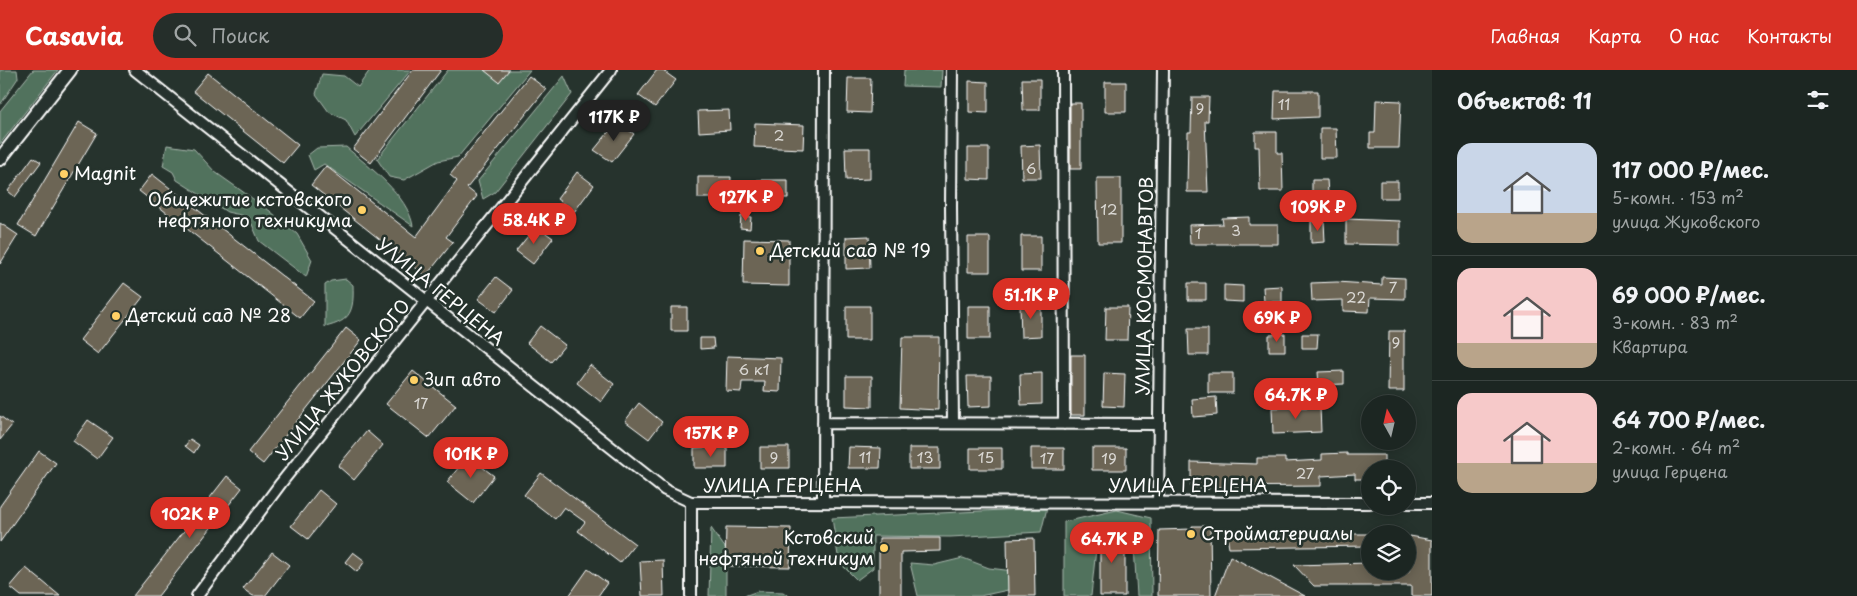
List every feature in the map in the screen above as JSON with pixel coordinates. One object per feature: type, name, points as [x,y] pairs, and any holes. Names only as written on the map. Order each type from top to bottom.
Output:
[{"type":"street","points":[[0,159],[70,70]]},
{"type":"street","name":"УЛИЦА ГЕРЦЕНА","points":[[135,70],[665,490],[691,502],[1361,502]]},
{"type":"street","name":"УЛИЦА ЖУКОВСКОГО","points":[[196,596],[281,483],[428,302],[611,70]]},
{"type":"street","points":[[823,501],[824,70]]},
{"type":"street","points":[[952,70],[951,206],[954,423]]},
{"type":"street","points":[[1063,70],[1064,424]]},
{"type":"street","name":"УЛИЦА КОСМОНАВТОВ","points":[[1158,502],[1163,70]]},
{"type":"street","points":[[823,423],[1159,424]]},
{"type":"street","points":[[691,502],[691,596]]},
{"type":"street","points":[[1416,503],[1432,503]]},
{"type":"green space","points":[[0,70],[17,70],[18,78],[0,105]]},
{"type":"green space","points":[[33,70],[58,70],[0,144],[0,111]]},
{"type":"green space","points":[[370,70],[411,70],[355,137],[346,120],[329,112],[316,94],[322,74],[344,76],[358,87]]},
{"type":"green space","points":[[448,70],[530,70],[458,157],[438,161],[404,180],[389,177],[377,159]]},
{"type":"green space","points":[[904,70],[942,70],[941,87],[903,86]]},
{"type":"green space","points":[[564,76],[572,94],[495,192],[483,199],[478,181]]},
{"type":"green space","points":[[167,145],[194,149],[215,172],[270,211],[297,234],[312,260],[306,277],[259,241],[249,217],[227,212],[177,180],[173,172],[163,166]]},
{"type":"green space","points":[[346,147],[396,193],[404,203],[413,226],[324,164],[314,170],[308,155],[317,148]]},
{"type":"green space","points":[[346,279],[353,285],[353,302],[349,314],[340,322],[325,327],[325,285],[331,281]]},
{"type":"green space","points":[[1047,508],[1041,532],[950,537],[873,536],[873,568],[857,580],[839,562],[832,518]]},
{"type":"green space","points":[[1117,510],[1151,518],[1152,596],[1137,596],[1133,529],[1098,530],[1091,596],[1064,596],[1064,522]]},
{"type":"green space","points":[[711,528],[726,549],[726,596],[709,596]]},
{"type":"green space","points":[[963,558],[989,568],[1029,573],[1031,585],[980,596],[918,596],[910,563],[934,565]]},
{"type":"green space","points":[[758,591],[783,592],[789,596],[744,596]]},
{"type":"building","points":[[413,70],[441,70],[371,163],[353,149]]},
{"type":"building","points":[[484,70],[509,70],[499,82]]},
{"type":"building","points":[[657,70],[662,70],[676,80],[655,107],[638,95]]},
{"type":"building","points":[[208,73],[298,145],[283,163],[193,91]]},
{"type":"building","points":[[529,76],[546,89],[467,188],[477,196],[446,237],[453,242],[426,276],[311,185],[326,166],[416,237],[457,181],[450,175]]},
{"type":"building","points":[[848,78],[871,78],[870,113],[847,112]]},
{"type":"building","points":[[1022,79],[1040,79],[1040,110],[1023,110]]},
{"type":"building","points":[[969,81],[988,82],[988,113],[969,112]]},
{"type":"building","points":[[1105,82],[1126,82],[1126,112],[1105,112]]},
{"type":"building","points":[[1275,91],[1318,91],[1318,117],[1274,119]]},
{"type":"building","points":[[1192,97],[1209,97],[1208,121],[1205,121],[1208,192],[1187,192],[1188,132],[1191,132]]},
{"type":"building","points":[[1376,100],[1401,101],[1399,148],[1370,148],[1370,133],[1375,133]]},
{"type":"building","points":[[1070,103],[1081,103],[1081,169],[1070,169]]},
{"type":"building","points":[[729,110],[730,130],[699,132],[698,111]]},
{"type":"building","points":[[79,122],[97,133],[36,236],[18,225]]},
{"type":"building","points":[[617,122],[634,134],[612,162],[594,150]]},
{"type":"building","points":[[755,123],[804,125],[803,149],[754,147]]},
{"type":"building","points":[[1320,128],[1336,128],[1337,158],[1320,158]]},
{"type":"building","points":[[1255,132],[1277,132],[1277,153],[1282,153],[1283,191],[1260,191],[1259,147],[1255,147]]},
{"type":"building","points":[[1040,145],[1041,178],[1022,178],[1021,146]]},
{"type":"building","points":[[845,148],[870,148],[870,179],[846,180]]},
{"type":"building","points":[[968,148],[989,148],[989,180],[968,179]]},
{"type":"building","points":[[33,157],[41,162],[15,197],[8,191]]},
{"type":"building","points":[[577,172],[594,185],[574,212],[557,199]]},
{"type":"building","points":[[152,174],[314,301],[300,318],[139,191]]},
{"type":"building","points":[[698,177],[731,177],[730,198],[698,198]]},
{"type":"building","points":[[1097,178],[1121,178],[1121,243],[1098,243]]},
{"type":"building","points":[[757,180],[788,180],[788,198],[756,198]]},
{"type":"building","points":[[1312,180],[1327,180],[1328,194],[1312,194]]},
{"type":"building","points":[[1380,181],[1398,181],[1398,198],[1380,198]]},
{"type":"building","points":[[741,216],[751,217],[750,229],[740,228]]},
{"type":"building","points":[[1249,217],[1249,225],[1278,225],[1278,244],[1190,244],[1189,225],[1223,224],[1222,218]]},
{"type":"building","points":[[1346,219],[1400,221],[1400,245],[1346,244]]},
{"type":"building","points":[[1311,221],[1324,221],[1325,242],[1311,243]]},
{"type":"building","points":[[0,223],[18,235],[0,264]]},
{"type":"building","points":[[536,226],[553,238],[533,264],[516,251]]},
{"type":"building","points":[[869,236],[870,268],[846,269],[846,237]]},
{"type":"building","points":[[1021,236],[1041,236],[1041,271],[1021,271]]},
{"type":"building","points":[[968,237],[990,237],[990,272],[968,272]]},
{"type":"building","points":[[744,239],[789,240],[789,286],[743,285]]},
{"type":"building","points":[[496,277],[513,290],[496,312],[478,299]]},
{"type":"building","points":[[1382,277],[1405,278],[1405,299],[1370,298],[1369,312],[1343,311],[1343,300],[1312,301],[1311,283],[1337,282],[1382,285]]},
{"type":"building","points":[[124,283],[143,297],[98,354],[80,340]]},
{"type":"building","points":[[1188,283],[1206,283],[1206,300],[1188,300]]},
{"type":"building","points":[[1224,285],[1243,286],[1243,302],[1224,301]]},
{"type":"building","points":[[1282,286],[1282,302],[1264,302],[1263,287]]},
{"type":"building","points":[[1041,304],[1041,336],[1021,337],[1020,305]]},
{"type":"building","points":[[846,306],[870,306],[870,340],[846,340]]},
{"type":"building","points":[[968,306],[990,306],[990,339],[968,339]]},
{"type":"building","points":[[671,307],[687,307],[687,331],[671,331]]},
{"type":"building","points":[[1106,307],[1128,307],[1127,340],[1105,340]]},
{"type":"building","points":[[540,326],[565,345],[551,362],[527,343]]},
{"type":"building","points":[[346,328],[361,340],[263,464],[248,452]]},
{"type":"building","points":[[1188,329],[1208,329],[1208,355],[1189,355]]},
{"type":"building","points":[[1389,331],[1404,331],[1404,391],[1388,391]]},
{"type":"building","points":[[1285,334],[1285,351],[1269,351],[1269,335]]},
{"type":"building","points":[[1302,334],[1318,334],[1317,348],[1302,348]]},
{"type":"building","points":[[902,337],[939,337],[938,410],[900,408]]},
{"type":"building","points":[[700,338],[713,338],[714,348],[700,349]]},
{"type":"building","points":[[1071,355],[1085,355],[1085,415],[1071,415]]},
{"type":"building","points":[[727,356],[781,358],[780,392],[764,391],[765,382],[742,382],[741,392],[726,391]]},
{"type":"building","points":[[590,365],[614,384],[601,402],[577,383]]},
{"type":"building","points":[[413,371],[456,405],[429,438],[386,404]]},
{"type":"building","points":[[1344,371],[1344,384],[1319,385],[1318,372]]},
{"type":"building","points":[[1042,373],[1042,404],[1021,405],[1020,374]]},
{"type":"building","points":[[1104,373],[1125,374],[1124,407],[1103,406]]},
{"type":"building","points":[[1208,373],[1233,373],[1233,393],[1208,393]]},
{"type":"building","points":[[846,376],[872,376],[872,407],[846,406]]},
{"type":"building","points":[[967,376],[991,376],[991,406],[968,407]]},
{"type":"building","points":[[1216,397],[1217,415],[1193,417],[1192,399]]},
{"type":"building","points":[[639,403],[662,422],[649,439],[625,421]]},
{"type":"building","points":[[1320,407],[1321,432],[1273,434],[1272,408]]},
{"type":"building","points":[[0,416],[12,425],[0,440]]},
{"type":"building","points":[[88,420],[113,437],[97,459],[73,441]]},
{"type":"building","points":[[367,431],[383,445],[354,480],[338,466]]},
{"type":"building","points":[[190,439],[199,445],[194,453],[185,446]]},
{"type":"building","points":[[727,447],[727,468],[694,468],[694,448]]},
{"type":"building","points":[[760,447],[789,447],[789,468],[760,468]]},
{"type":"building","points":[[849,447],[881,448],[880,468],[848,468]]},
{"type":"building","points":[[909,448],[940,448],[940,469],[909,469]]},
{"type":"building","points":[[970,448],[1002,448],[1002,469],[970,469]]},
{"type":"building","points":[[1031,448],[1064,448],[1064,469],[1031,469]]},
{"type":"building","points":[[1092,448],[1126,448],[1126,470],[1092,470]]},
{"type":"building","points":[[39,451],[56,463],[0,542],[0,506]]},
{"type":"building","points":[[1322,454],[1384,455],[1384,460],[1361,460],[1361,479],[1355,479],[1355,474],[1321,476],[1321,486],[1217,487],[1216,479],[1209,480],[1209,489],[1191,489],[1191,462],[1257,464],[1257,458],[1285,458],[1285,462],[1322,460]]},
{"type":"building","points":[[468,456],[494,476],[473,503],[447,482]]},
{"type":"building","points":[[541,473],[635,544],[620,563],[578,531],[585,522],[564,507],[555,519],[524,495]]},
{"type":"building","points":[[227,476],[242,488],[158,596],[133,596]]},
{"type":"building","points":[[319,490],[336,504],[308,539],[291,526]]},
{"type":"building","points":[[1192,526],[1210,526],[1211,596],[1158,596],[1159,530],[1192,529]]},
{"type":"building","points":[[726,527],[791,528],[790,567],[725,566]]},
{"type":"building","points":[[1100,533],[1125,533],[1125,596],[1100,596]]},
{"type":"building","points":[[1361,534],[1361,546],[1229,548],[1227,536]]},
{"type":"building","points":[[1416,537],[1432,540],[1432,596],[1411,596],[1411,586],[1314,586],[1294,565],[1361,563],[1361,580],[1416,580]]},
{"type":"building","points":[[879,538],[940,538],[940,551],[901,552],[901,596],[879,596]]},
{"type":"building","points":[[1034,538],[1035,596],[1008,596],[1007,539]]},
{"type":"building","points":[[272,552],[289,565],[265,596],[253,596],[243,589]]},
{"type":"building","points":[[353,552],[365,561],[357,572],[345,562]]},
{"type":"building","points":[[1230,556],[1305,596],[1215,596]]},
{"type":"building","points":[[663,560],[664,596],[642,596],[640,561]]},
{"type":"building","points":[[26,568],[60,596],[21,596],[10,587]]},
{"type":"building","points":[[588,569],[607,583],[598,596],[569,596]]},
{"type":"place","name":"Magnit","points":[[64,174]]},
{"type":"place","name":"Общежитие кстовского нефтяного техникума","points":[[362,210]]},
{"type":"place","name":"Детский сад № 19","points":[[760,251]]},
{"type":"place","name":"Детский сад № 28","points":[[116,316]]},
{"type":"place","name":"Зип авто","points":[[414,380]]},
{"type":"place","name":"Стройматериалы","points":[[1191,534]]},
{"type":"place","name":"Кстовский нефтяной техникум","points":[[884,548]]}]
